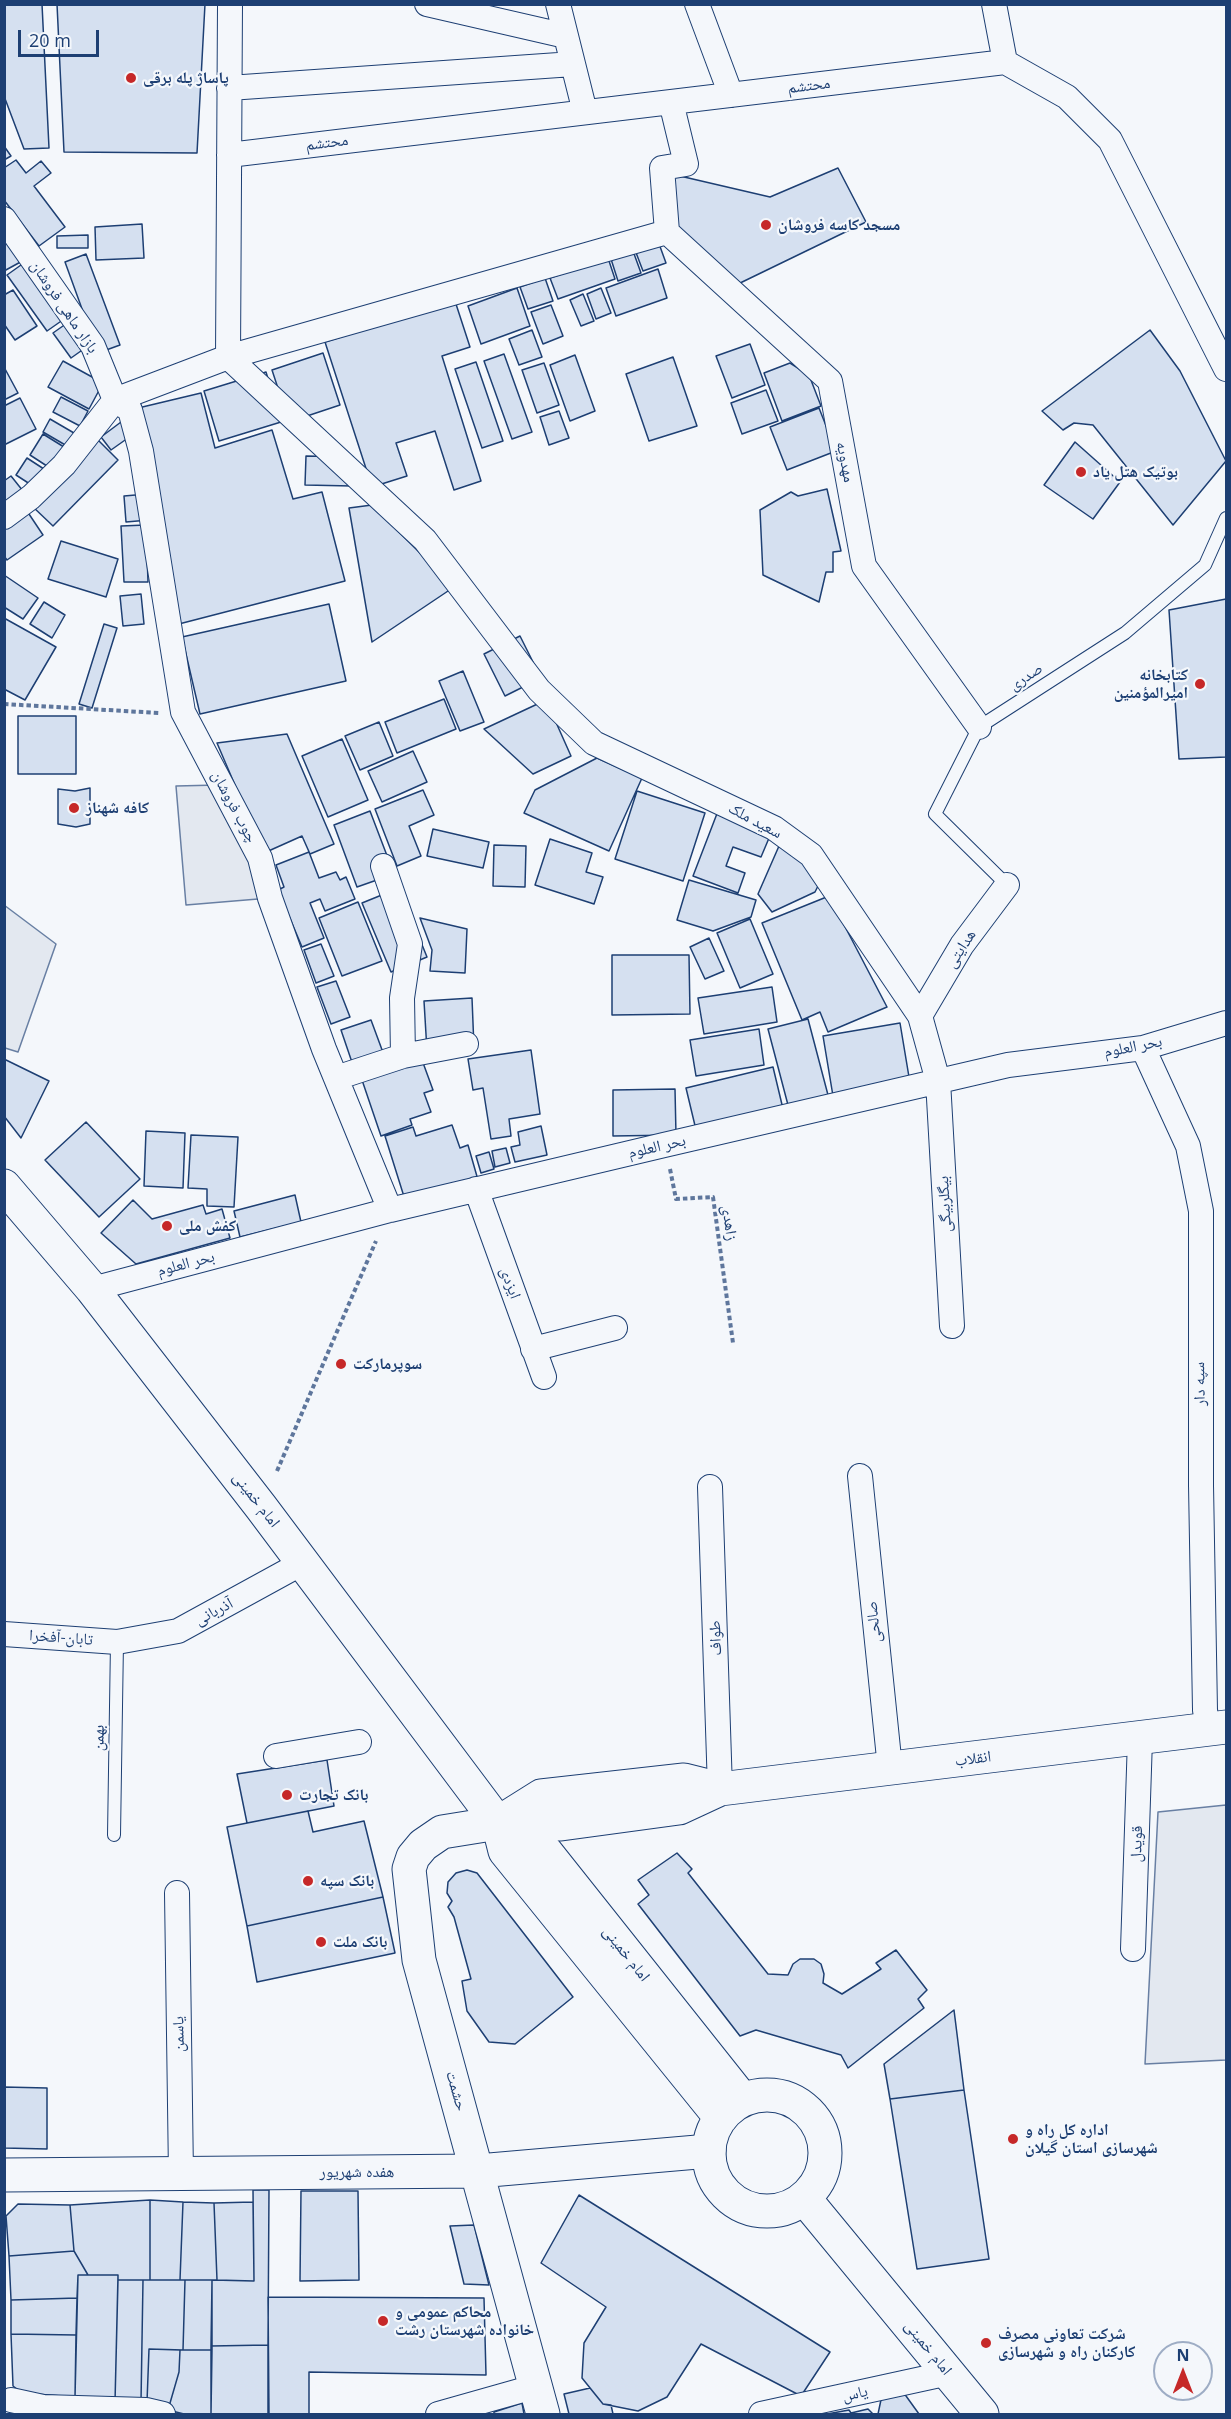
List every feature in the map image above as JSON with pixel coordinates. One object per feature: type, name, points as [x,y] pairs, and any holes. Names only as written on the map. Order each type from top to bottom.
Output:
[{"type":"main road","name":"امام خمینی","points":[[4,1186],[92,1289],[304,1562],[498,1823],[534,1837],[732,2109]]},
{"type":"main road","name":"انقلاب","points":[[498,1823],[542,1796],[684,1780],[720,1789],[1217,1728]]},
{"type":"main road","name":"حشمت","points":[[498,1823],[442,1832],[423,1845],[413,1857],[409,1869],[419,1959],[540,2400]]},
{"type":"main road","points":[[761,2095],[780,2096],[797,2103],[811,2114],[821,2130],[826,2148],[824,2166],[817,2184],[804,2198],[788,2207],[769,2211],[751,2208],[734,2200],[720,2186],[711,2170],[709,2151],[712,2133],[732,2109],[761,2095]]},
{"type":"main road","name":"هفده شهریور","points":[[4,2175],[478,2171],[709,2151]]},
{"type":"main road","points":[[493,2226],[495,2185],[502,2175],[521,2167]]},
{"type":"main road","name":"امام خمینی","points":[[804,2198],[981,2415]]},
{"type":"street","points":[[228,357],[230,4]]},
{"type":"street","points":[[427,4],[566,36]]},
{"type":"street","points":[[558,4],[585,112]]},
{"type":"street","points":[[697,4],[731,95]]},
{"type":"street","points":[[994,4],[1005,62],[1067,97],[1110,140],[1226,368]]},
{"type":"street","name":"محتشم","points":[[229,155],[1005,62]]},
{"type":"street","points":[[229,88],[573,64]]},
{"type":"street","points":[[4,517],[31,497],[63,465],[115,400],[228,357],[667,232],[662,168],[686,164],[671,102]]},
{"type":"street","name":"بازار ماهی فروشان","points":[[4,219],[93,346],[115,400]]},
{"type":"street","name":"مهدویه","points":[[667,232],[830,381],[864,566],[979,727]]},
{"type":"street","name":"سعید ملک","points":[[228,357],[425,540],[539,690],[594,743],[774,828],[811,855],[920,1016],[938,1081]]},
{"type":"street","name":"چوب فروشان","points":[[115,400],[130,410],[141,451],[183,712],[260,858],[270,898],[336,1078],[390,1210]]},
{"type":"street","points":[[383,866],[410,944],[402,998],[403,1056]]},
{"type":"street","name":"هدایتی","points":[[920,1016],[962,945],[1007,885]]},
{"type":"street","name":"بحر العلوم","points":[[92,1289],[476,1189],[1008,1065],[1143,1048],[1227,1023]]},
{"type":"street","points":[[336,1078],[403,1056],[466,1044]]},
{"type":"street","name":"سپه دار","points":[[1143,1048],[1188,1146],[1201,1211],[1201,1485],[1205,1710],[1217,1728]]},
{"type":"street","name":"بیگلربیگی","points":[[938,1081],[952,1326]]},
{"type":"street","name":"ایزدی","points":[[476,1189],[544,1377]]},
{"type":"street","points":[[533,1349],[615,1328]]},
{"type":"street","name":"صالحی","points":[[860,1476],[890,1768]]},
{"type":"street","name":"طواف","points":[[710,1487],[720,1789]]},
{"type":"street","name":"آذربانی","points":[[117,1642],[178,1631],[304,1562]]},
{"type":"street","name":"تابان-آفخرا","points":[[4,1634],[117,1642]]},
{"type":"street","name":"قویدل","points":[[1133,1949],[1140,1739]]},
{"type":"street","points":[[276,1756],[359,1742]]},
{"type":"street","name":"یاسمن","points":[[177,1893],[181,2175]]},
{"type":"street","name":"یاس","points":[[761,2415],[949,2373]]},
{"type":"street","points":[[7,2397],[43,2407],[146,2410],[163,2415]]},
{"type":"street","points":[[438,2415],[540,2400]]},
{"type":"lane","name":"صدری","points":[[979,727],[1125,633],[1205,565],[1227,518]]},
{"type":"lane","points":[[979,727],[935,814],[1007,885]]},
{"type":"lane","name":"بهمن","points":[[114,1835],[117,1642]]},
{"type":"path","points":[[4,704],[142,714],[183,712]]},
{"type":"path","name":"زاهدی","points":[[664,1145],[676,1199],[713,1197],[733,1343]]},
{"type":"path","points":[[277,1472],[390,1210]]},
{"type":"shaded area","points":[[218,785],[270,898],[186,905],[176,786]]},
{"type":"shaded area","points":[[4,905],[56,944],[18,1052],[5,1048]]},
{"type":"shaded area","points":[[1226,1805],[1226,2060],[1145,2064],[1158,1812]]},
{"type":"building","points":[[4,4],[42,4],[49,148],[24,149],[4,96]]},
{"type":"building","name":"پاساژ پله برقی","points":[[57,4],[205,4],[197,153],[64,152]]},
{"type":"building","points":[[4,146],[11,156],[4,160]]},
{"type":"building","points":[[16,160],[26,173],[41,161],[51,173],[34,186],[65,227],[39,246],[4,200],[4,168]]},
{"type":"building","name":"مسجد کاسه فروشان","points":[[838,168],[866,222],[736,285],[672,227],[667,173],[770,197]]},
{"type":"building","points":[[142,224],[144,258],[96,260],[95,227]]},
{"type":"building","points":[[4,227],[26,259],[4,271]]},
{"type":"building","points":[[88,235],[88,248],[57,248],[57,236]]},
{"type":"building","points":[[658,241],[666,263],[643,271],[635,250]]},
{"type":"building","points":[[633,251],[641,273],[618,281],[611,259]]},
{"type":"building","points":[[86,254],[120,345],[98,353],[65,262]]},
{"type":"building","points":[[608,258],[615,279],[558,299],[550,278]]},
{"type":"building","points":[[28,260],[67,317],[47,331],[7,275]]},
{"type":"building","points":[[658,269],[667,298],[616,316],[606,288]]},
{"type":"building","points":[[545,278],[553,301],[528,309],[520,287]]},
{"type":"building","points":[[517,288],[530,326],[481,344],[468,306]]},
{"type":"building","points":[[601,288],[611,313],[596,319],[587,294]]},
{"type":"building","points":[[13,290],[37,326],[15,340],[4,324],[4,295]]},
{"type":"building","points":[[583,294],[594,321],[581,326],[570,300]]},
{"type":"building","points":[[455,301],[470,347],[442,356],[481,481],[454,490],[435,431],[396,443],[407,476],[372,487],[325,342]]},
{"type":"building","points":[[551,305],[563,336],[543,344],[531,312]]},
{"type":"building","points":[[70,321],[88,346],[71,358],[53,333]]},
{"type":"building","points":[[532,330],[542,357],[519,365],[509,339]]},
{"type":"building","points":[[1150,330],[1180,371],[1226,461],[1173,525],[1093,425],[1074,423],[1063,430],[1042,411]]},
{"type":"building","points":[[750,344],[765,385],[732,398],[716,356]]},
{"type":"building","points":[[323,353],[340,405],[289,422],[272,370]]},
{"type":"building","points":[[504,354],[532,432],[512,439],[484,361]]},
{"type":"building","points":[[575,355],[595,411],[570,421],[550,365]]},
{"type":"building","points":[[673,357],[697,426],[649,441],[626,374]]},
{"type":"building","points":[[63,361],[103,383],[89,409],[48,387]]},
{"type":"building","points":[[476,362],[503,441],[482,448],[455,369]]},
{"type":"building","points":[[544,363],[559,405],[537,413],[522,370]]},
{"type":"building","points":[[790,363],[809,375],[821,406],[782,421],[764,373]]},
{"type":"building","points":[[4,367],[18,393],[4,400]]},
{"type":"building","points":[[266,372],[281,422],[219,441],[204,391]]},
{"type":"building","points":[[766,390],[778,421],[742,434],[731,403]]},
{"type":"building","points":[[201,393],[215,448],[272,430],[293,499],[322,492],[345,581],[175,625],[134,409]]},
{"type":"building","points":[[61,397],[88,411],[80,426],[53,412]]},
{"type":"building","points":[[20,398],[36,429],[4,445],[4,406]]},
{"type":"building","points":[[819,408],[836,451],[787,470],[770,427]]},
{"type":"building","points":[[559,411],[569,438],[549,445],[540,417]]},
{"type":"building","points":[[50,419],[74,433],[67,446],[43,432]]},
{"type":"building","points":[[125,419],[135,433],[111,450],[101,437]]},
{"type":"building","points":[[43,434],[64,447],[50,468],[30,455]]},
{"type":"building","points":[[97,439],[118,460],[53,526],[32,506]]},
{"type":"building","name":"بوتیک هتل یاد","points":[[1075,442],[1120,482],[1093,519],[1044,485]]},
{"type":"building","points":[[306,456],[353,457],[352,486],[305,485]]},
{"type":"building","points":[[27,458],[47,471],[36,488],[16,475]]},
{"type":"building","points":[[11,476],[27,496],[4,514],[4,481]]},
{"type":"building","points":[[827,489],[841,551],[833,552],[833,572],[826,572],[819,602],[763,575],[760,510],[791,492],[798,496]]},
{"type":"building","points":[[147,494],[149,520],[126,522],[124,496]]},
{"type":"building","points":[[372,505],[454,587],[372,642],[349,508]]},
{"type":"building","points":[[25,508],[43,535],[7,560],[4,556],[4,523]]},
{"type":"building","points":[[146,525],[148,582],[124,582],[121,526]]},
{"type":"building","points":[[61,541],[118,559],[106,597],[48,579]]},
{"type":"building","points":[[4,575],[38,598],[23,619],[4,607]]},
{"type":"building","points":[[141,594],[144,624],[123,626],[120,596]]},
{"type":"building","name":"کتابخانه امیرالمؤمنین","points":[[1226,599],[1226,757],[1179,759],[1169,610]]},
{"type":"building","points":[[44,602],[65,615],[52,638],[30,624]]},
{"type":"building","points":[[329,604],[346,681],[200,714],[182,637]]},
{"type":"building","points":[[4,618],[56,647],[25,700],[4,689]]},
{"type":"building","points":[[104,624],[117,628],[92,708],[79,704]]},
{"type":"building","points":[[520,636],[541,678],[505,696],[484,654]]},
{"type":"building","points":[[463,671],[484,722],[460,731],[439,681]]},
{"type":"building","points":[[444,699],[456,729],[397,753],[385,722]]},
{"type":"building","points":[[546,700],[571,756],[533,774],[484,729]]},
{"type":"building","points":[[18,716],[76,716],[76,774],[18,774]]},
{"type":"building","points":[[379,722],[393,756],[360,770],[345,736]]},
{"type":"building","points":[[287,734],[334,844],[310,854],[302,836],[264,853],[217,743]]},
{"type":"building","points":[[342,739],[368,800],[328,817],[302,756]]},
{"type":"building","points":[[413,751],[427,782],[382,802],[368,771]]},
{"type":"building","points":[[597,758],[642,778],[609,851],[524,813],[535,790]]},
{"type":"building","name":"کافه شهناز","points":[[90,788],[90,824],[76,827],[58,824],[58,789],[75,791]]},
{"type":"building","points":[[423,790],[434,815],[409,826],[421,856],[397,866],[375,809]]},
{"type":"building","points":[[637,791],[705,813],[683,881],[615,859]]},
{"type":"building","points":[[370,811],[394,874],[357,887],[334,825]]},
{"type":"building","points":[[718,811],[772,831],[761,857],[733,847],[726,866],[745,873],[738,893],[693,876]]},
{"type":"building","points":[[433,829],[489,842],[483,868],[427,856]]},
{"type":"building","points":[[550,839],[592,853],[586,872],[603,877],[594,904],[535,885]]},
{"type":"building","points":[[494,845],[526,846],[525,887],[493,886]]},
{"type":"building","points":[[779,846],[802,856],[819,884],[815,892],[772,912],[758,894]]},
{"type":"building","points":[[309,852],[319,878],[336,872],[340,880],[346,877],[355,899],[325,911],[320,899],[310,903],[324,938],[302,947],[278,890],[284,887],[276,865]]},
{"type":"building","points":[[689,880],[756,900],[751,917],[713,931],[677,920]]},
{"type":"building","points":[[399,888],[427,957],[391,972],[362,903]]},
{"type":"building","points":[[829,896],[887,1007],[828,1032],[820,1012],[802,1020],[762,923]]},
{"type":"building","points":[[358,902],[382,961],[342,976],[319,918]]},
{"type":"building","points":[[420,918],[467,929],[465,973],[430,971],[432,950]]},
{"type":"building","points":[[750,919],[773,974],[740,988],[717,933]]},
{"type":"building","points":[[709,938],[724,971],[705,979],[690,947]]},
{"type":"building","points":[[321,944],[334,976],[316,983],[304,950]]},
{"type":"building","points":[[612,955],[689,955],[690,1014],[612,1015]]},
{"type":"building","points":[[336,981],[350,1017],[331,1024],[317,987]]},
{"type":"building","points":[[772,987],[777,1022],[704,1034],[698,998]]},
{"type":"building","points":[[472,998],[474,1048],[427,1051],[424,1001]]},
{"type":"building","points":[[808,1019],[828,1095],[788,1105],[768,1029]]},
{"type":"building","points":[[371,1020],[388,1066],[357,1077],[341,1030]]},
{"type":"building","points":[[900,1023],[910,1083],[833,1096],[823,1036]]},
{"type":"building","points":[[759,1029],[764,1065],[696,1076],[690,1040]]},
{"type":"building","points":[[531,1050],[540,1114],[509,1119],[511,1136],[491,1139],[483,1088],[473,1090],[468,1059]]},
{"type":"building","points":[[4,1059],[49,1081],[21,1138],[4,1116]]},
{"type":"building","points":[[422,1060],[433,1090],[424,1093],[431,1112],[410,1119],[412,1125],[381,1136],[362,1080]]},
{"type":"building","points":[[773,1067],[784,1113],[697,1134],[686,1088]]},
{"type":"building","points":[[675,1089],[676,1135],[613,1136],[613,1090]]},
{"type":"building","points":[[86,1122],[140,1179],[99,1217],[45,1160]]},
{"type":"building","points":[[452,1125],[460,1148],[468,1145],[478,1180],[406,1203],[385,1136],[413,1127],[416,1136]]},
{"type":"building","points":[[541,1126],[547,1155],[515,1162],[511,1147],[520,1145],[518,1132]]},
{"type":"building","points":[[146,1131],[185,1133],[183,1188],[144,1186]]},
{"type":"building","points":[[191,1135],[238,1137],[234,1207],[207,1206],[207,1189],[188,1188]]},
{"type":"building","points":[[506,1148],[510,1163],[495,1167],[492,1151]]},
{"type":"building","points":[[489,1152],[494,1169],[481,1173],[476,1156]]},
{"type":"building","points":[[295,1195],[301,1222],[240,1237],[234,1211]]},
{"type":"building","name":"کفش ملی","points":[[133,1200],[152,1219],[203,1205],[206,1214],[222,1209],[230,1238],[136,1264],[101,1233]]},
{"type":"building","name":"بانک تجارت","points":[[327,1760],[334,1806],[247,1823],[237,1774]]},
{"type":"building","name":"بانک سپه","points":[[308,1811],[313,1832],[364,1821],[383,1897],[247,1926],[227,1827]]},
{"type":"building","points":[[677,1853],[692,1869],[688,1873],[768,1974],[788,1975],[793,1964],[800,1959],[814,1959],[821,1964],[824,1974],[823,1983],[842,1994],[881,1969],[876,1963],[896,1950],[927,1990],[918,1999],[924,2008],[848,2068],[841,2055],[756,2030],[740,2036],[638,1904],[649,1895],[638,1880]]},
{"type":"building","points":[[467,1870],[477,1873],[573,1997],[515,2044],[489,2042],[467,2011],[462,1981],[471,1979],[454,1917],[448,1907],[452,1901],[447,1893],[448,1882],[456,1873]]},
{"type":"building","name":"بانک ملت","points":[[383,1897],[395,1953],[257,1982],[247,1926]]},
{"type":"building","points":[[954,2010],[964,2090],[890,2099],[884,2064]]},
{"type":"building","points":[[4,2087],[47,2088],[47,2149],[4,2148]]},
{"type":"building","points":[[964,2090],[989,2259],[917,2269],[890,2099]]},
{"type":"building","points":[[253,2190],[269,2190],[268,2345],[211,2346],[212,2280],[254,2281]]},
{"type":"building","points":[[301,2191],[358,2191],[359,2280],[300,2281]]},
{"type":"building","points":[[579,2195],[830,2352],[801,2396],[701,2344],[667,2397],[638,2411],[603,2404],[582,2378],[584,2343],[606,2307],[541,2263]]},
{"type":"building","points":[[150,2200],[183,2202],[180,2280],[150,2280]]},
{"type":"building","points":[[150,2200],[150,2280],[118,2280],[118,2275],[88,2275],[74,2251],[70,2205]]},
{"type":"building","points":[[183,2202],[214,2203],[217,2280],[180,2280]]},
{"type":"building","points":[[253,2202],[254,2281],[217,2280],[214,2203]]},
{"type":"building","points":[[18,2204],[70,2205],[74,2251],[9,2256],[6,2216]]},
{"type":"building","points":[[474,2225],[489,2285],[464,2284],[450,2226]]},
{"type":"building","points":[[74,2251],[88,2275],[78,2275],[77,2298],[11,2300],[9,2256]]},
{"type":"building","points":[[78,2275],[118,2275],[115,2402],[75,2397]]},
{"type":"building","points":[[118,2280],[143,2280],[141,2402],[115,2402]]},
{"type":"building","points":[[143,2280],[185,2280],[183,2350],[149,2349],[147,2402],[141,2402]]},
{"type":"building","points":[[185,2280],[212,2280],[212,2350],[183,2350]]},
{"type":"building","points":[[268,2297],[484,2298],[486,2375],[309,2372],[309,2414],[269,2414]]},
{"type":"building","points":[[77,2298],[76,2335],[11,2334],[11,2300]]},
{"type":"building","points":[[11,2334],[76,2335],[75,2397],[22,2393],[13,2386]]},
{"type":"building","points":[[268,2345],[268,2414],[211,2414],[211,2346]]},
{"type":"building","points":[[149,2349],[180,2350],[179,2372],[168,2410],[147,2402]]},
{"type":"building","points":[[180,2350],[212,2350],[211,2414],[184,2414],[168,2410],[179,2372]]},
{"type":"building","points":[[590,2388],[603,2404],[611,2405],[613,2414],[569,2414],[564,2394]]},
{"type":"building","points":[[901,2389],[919,2414],[878,2414],[882,2395]]},
{"type":"building","points":[[522,2403],[524,2414],[494,2414],[494,2412]]},
{"type":"building","points":[[868,2409],[873,2414],[827,2414],[849,2410],[851,2413]]},
{"type":"place","name":"پاساژ پله برقی","points":[[131,78]]},
{"type":"place","name":"مسجد کاسه فروشان","points":[[766,225]]},
{"type":"place","name":"بوتیک هتل یاد","points":[[1081,472]]},
{"type":"place","name":"کتابخانه امیرالمؤمنین","points":[[1200,684]]},
{"type":"place","name":"کافه شهناز","points":[[74,808]]},
{"type":"place","name":"کفش ملی","points":[[167,1226]]},
{"type":"place","name":"سوپرمارکت","points":[[341,1364]]},
{"type":"place","name":"بانک تجارت","points":[[287,1795]]},
{"type":"place","name":"بانک سپه","points":[[308,1881]]},
{"type":"place","name":"بانک ملت","points":[[321,1942]]},
{"type":"place","name":"اداره کل راه و شهرسازی استان گیلان","points":[[1013,2139]]},
{"type":"place","name":"محاکم عمومی و خانواده شهرستان رشت","points":[[383,2321]]},
{"type":"place","name":"شرکت تعاونی مصرف کارکنان راه و شهرسازی","points":[[986,2343]]}]
